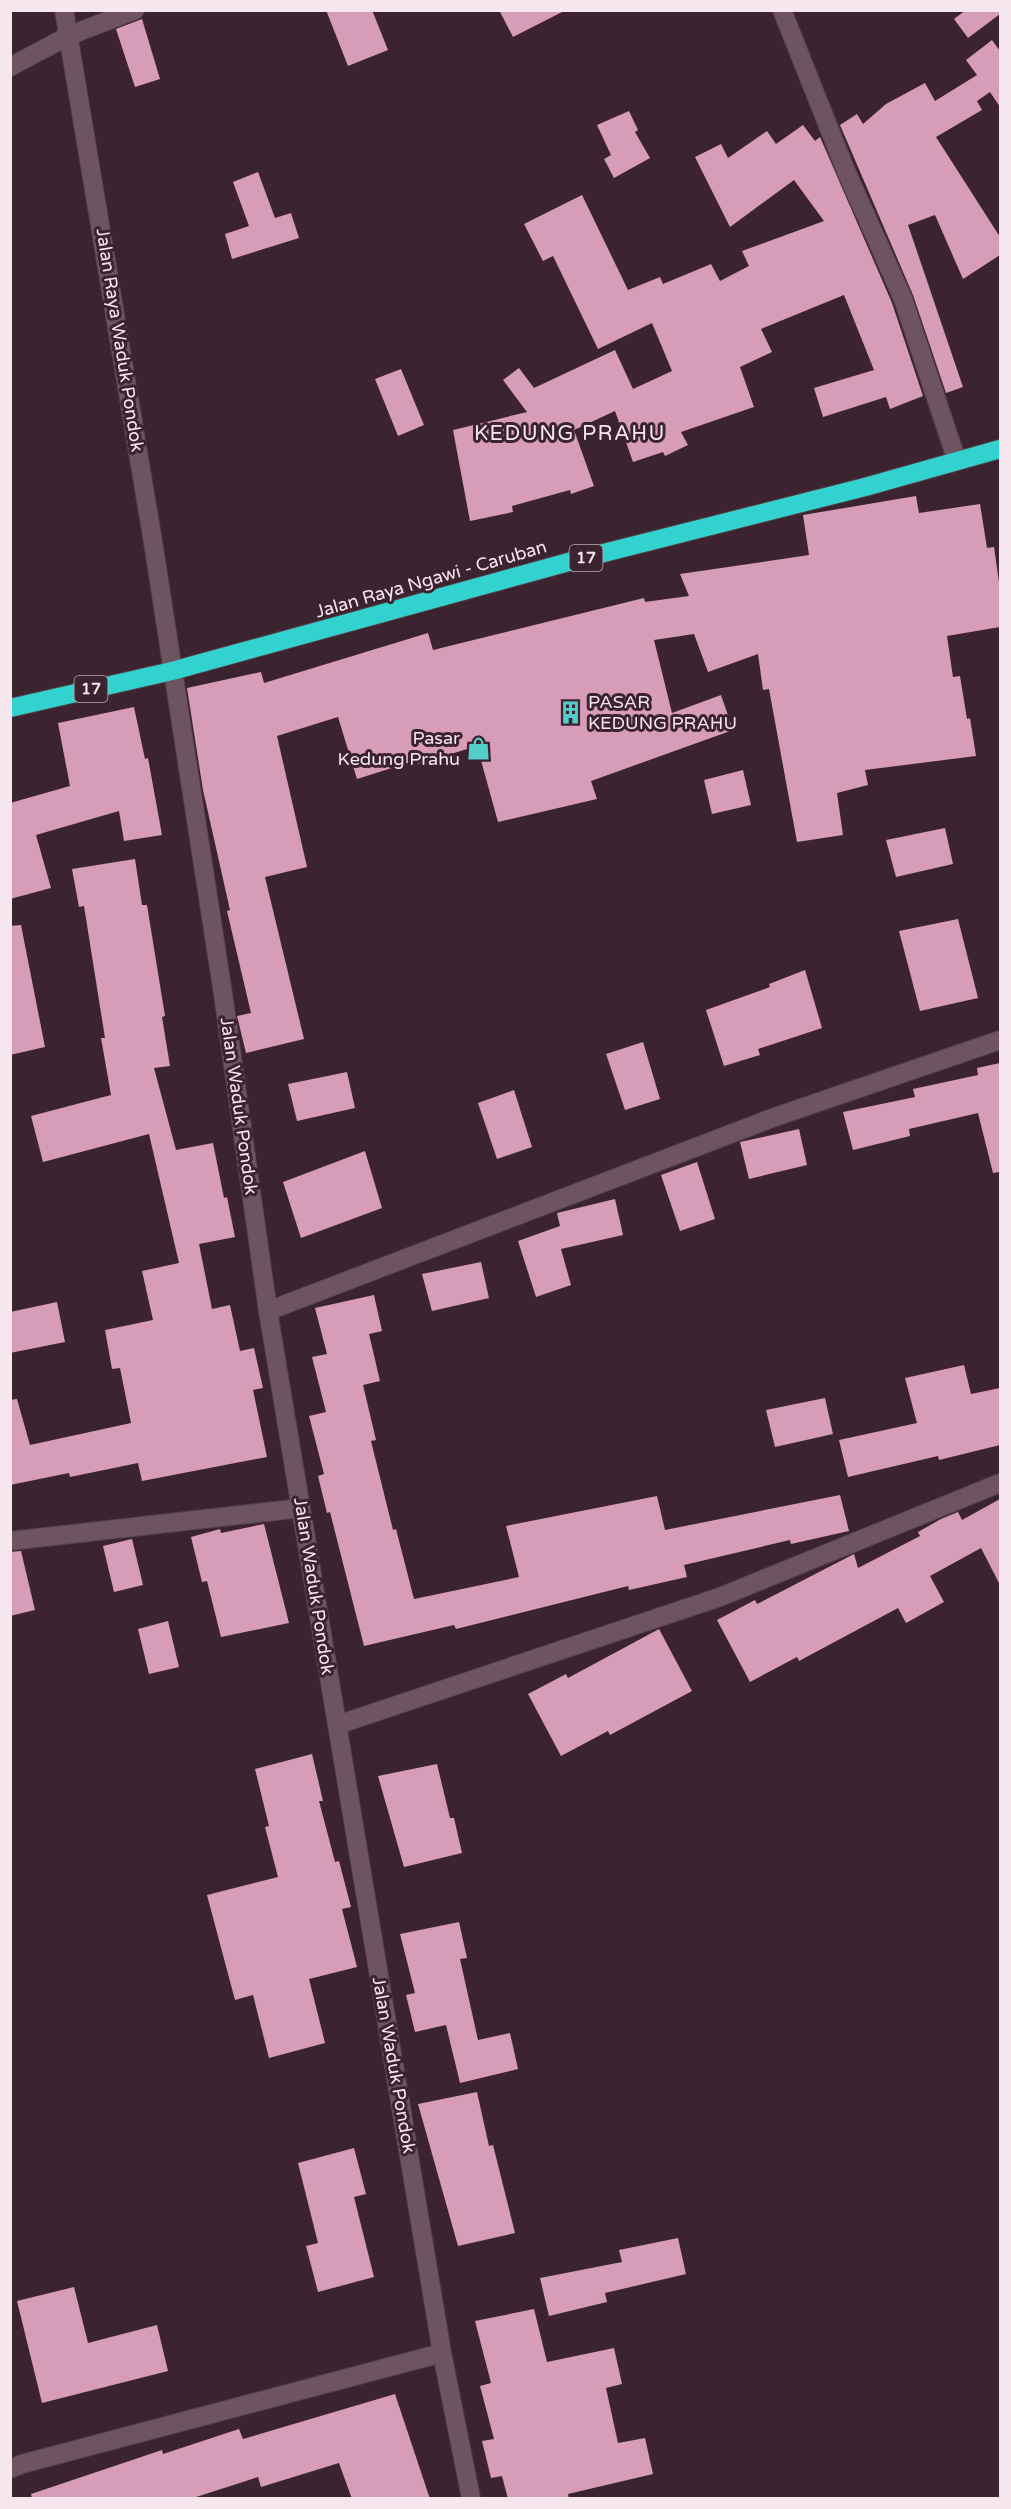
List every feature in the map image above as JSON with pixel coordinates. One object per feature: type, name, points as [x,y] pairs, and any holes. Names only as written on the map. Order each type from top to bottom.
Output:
[{"type":"highway","name":"Jalan Raya Ngawi - Caruban","points":[[10,708],[172,670],[576,560],[1000,449]]},
{"type":"street","name":"Jalan Raya Waduk Pondok","points":[[64,10],[172,670]]},
{"type":"street","points":[[10,67],[68,36],[135,10]]},
{"type":"street","points":[[782,10],[842,160],[903,299],[957,461]]},
{"type":"street","name":"Jalan Waduk Pondok","points":[[172,670],[222,987],[268,1311],[442,2353],[471,2499]]},
{"type":"street","points":[[268,1311],[775,1117],[1000,1040]]},
{"type":"street","points":[[337,1725],[720,1598],[1000,1483]]},
{"type":"street","points":[[10,1541],[301,1508]]},
{"type":"street","points":[[10,2469],[442,2353]]},
{"type":"building","points":[[326,10],[372,10],[388,50],[348,66]]},
{"type":"building","points":[[499,10],[566,10],[513,37]]},
{"type":"building","points":[[966,10],[1000,10],[1000,14],[968,38],[954,19]]},
{"type":"building","points":[[142,19],[160,79],[135,87],[116,29]]},
{"type":"building","points":[[992,40],[1000,51],[1000,107],[990,92],[977,101],[982,110],[936,137],[1000,237],[1000,255],[963,279],[935,215],[908,225],[963,387],[946,393],[913,295],[840,125],[857,114],[863,124],[886,104],[925,83],[935,101],[977,75],[966,60]]},
{"type":"building","points":[[629,111],[638,130],[635,132],[650,158],[614,178],[604,159],[611,155],[597,125]]},
{"type":"building","points":[[803,125],[815,141],[820,137],[892,303],[923,396],[890,409],[886,397],[823,417],[814,388],[874,370],[844,295],[761,329],[772,352],[740,367],[754,407],[681,432],[688,445],[665,456],[663,452],[633,462],[615,411],[574,430],[594,486],[571,494],[570,490],[512,506],[513,512],[470,521],[453,430],[527,412],[503,380],[519,368],[534,388],[615,350],[633,389],[672,371],[652,323],[598,349],[553,256],[543,261],[524,224],[582,195],[628,290],[660,277],[663,284],[711,264],[720,281],[749,266],[742,251],[824,221],[794,180],[730,227],[695,157],[721,144],[728,158],[767,131],[776,144]]},
{"type":"building","points":[[258,172],[275,218],[291,213],[299,238],[232,259],[225,234],[249,226],[233,182]]},
{"type":"building","points":[[401,369],[424,425],[398,436],[375,379]]},
{"type":"building","points":[[916,496],[919,513],[980,504],[987,548],[994,547],[1000,589],[1000,627],[947,636],[953,677],[960,676],[976,756],[865,770],[868,785],[837,793],[843,835],[797,842],[769,689],[763,690],[758,654],[708,672],[694,634],[654,640],[672,713],[721,695],[733,730],[591,781],[597,799],[498,822],[477,746],[418,764],[417,760],[357,779],[338,717],[277,736],[307,867],[265,877],[304,1039],[246,1053],[237,1016],[251,1013],[227,911],[230,910],[203,790],[187,688],[261,672],[264,683],[428,633],[433,650],[644,598],[645,602],[689,596],[680,574],[809,555],[803,515]]},
{"type":"building","points":[[134,707],[145,759],[148,758],[162,835],[124,841],[119,811],[36,835],[51,888],[10,899],[10,803],[70,786],[58,723]]},
{"type":"building","points":[[743,770],[751,805],[712,814],[704,780]]},
{"type":"building","points":[[945,828],[953,864],[896,877],[886,840]]},
{"type":"building","points":[[135,859],[142,905],[147,905],[165,1016],[162,1017],[170,1066],[154,1068],[176,1150],[213,1143],[224,1198],[227,1197],[235,1237],[199,1244],[212,1309],[230,1305],[240,1351],[254,1348],[263,1388],[253,1390],[267,1457],[142,1481],[138,1463],[70,1477],[69,1473],[10,1485],[10,1400],[17,1399],[30,1445],[131,1423],[120,1368],[112,1369],[105,1330],[153,1320],[142,1271],[179,1263],[149,1134],[43,1162],[31,1116],[111,1095],[101,1038],[105,1038],[84,906],[79,907],[72,869]]},
{"type":"building","points":[[958,919],[978,998],[920,1011],[899,931]]},
{"type":"building","points":[[21,925],[45,1047],[10,1055],[10,926]]},
{"type":"building","points":[[805,970],[822,1028],[758,1049],[760,1055],[724,1066],[706,1010],[770,987],[769,984]]},
{"type":"building","points":[[643,1042],[660,1099],[625,1110],[606,1054]]},
{"type":"building","points":[[1000,1063],[1000,1172],[993,1173],[978,1113],[909,1129],[910,1136],[853,1150],[843,1112],[915,1097],[913,1089],[978,1075],[977,1068]]},
{"type":"building","points":[[347,1072],[355,1108],[297,1121],[288,1084]]},
{"type":"building","points":[[514,1090],[532,1147],[497,1159],[478,1103]]},
{"type":"building","points":[[799,1129],[807,1165],[749,1179],[740,1142]]},
{"type":"building","points":[[365,1151],[382,1208],[301,1238],[283,1182]]},
{"type":"building","points":[[697,1162],[715,1219],[680,1231],[661,1175]]},
{"type":"building","points":[[615,1199],[623,1235],[561,1249],[571,1285],[536,1297],[518,1241],[560,1226],[557,1213]]},
{"type":"building","points":[[481,1262],[489,1298],[432,1311],[422,1274]]},
{"type":"building","points":[[374,1295],[382,1331],[369,1334],[380,1381],[363,1385],[376,1440],[371,1441],[393,1530],[396,1529],[414,1599],[519,1577],[506,1526],[657,1496],[665,1530],[840,1495],[849,1531],[791,1544],[790,1540],[684,1565],[687,1577],[629,1590],[628,1586],[456,1629],[454,1625],[364,1646],[330,1512],[327,1513],[318,1476],[324,1474],[309,1416],[326,1412],[312,1357],[327,1354],[315,1308]]},
{"type":"building","points":[[57,1302],[65,1342],[10,1353],[10,1312]]},
{"type":"building","points":[[964,1365],[971,1394],[1000,1388],[1000,1445],[939,1460],[938,1456],[848,1477],[839,1440],[917,1423],[905,1378]]},
{"type":"building","points":[[825,1398],[833,1434],[775,1447],[766,1410]]},
{"type":"building","points":[[1000,1499],[1000,1585],[981,1548],[930,1576],[944,1602],[906,1623],[898,1608],[799,1661],[797,1657],[750,1682],[717,1620],[755,1600],[757,1604],[854,1554],[858,1568],[920,1536],[918,1532],[941,1519],[958,1512],[962,1520]]},
{"type":"building","points":[[264,1524],[289,1623],[221,1637],[207,1581],[202,1582],[191,1537],[220,1529],[221,1533]]},
{"type":"building","points":[[132,1539],[143,1585],[114,1592],[103,1546]]},
{"type":"building","points":[[21,1551],[35,1610],[10,1616],[10,1552]]},
{"type":"building","points":[[168,1621],[179,1667],[149,1674],[138,1629]]},
{"type":"building","points":[[659,1629],[692,1691],[610,1735],[608,1731],[561,1756],[528,1694],[566,1674],[568,1678]]},
{"type":"building","points":[[312,1754],[323,1801],[319,1801],[335,1862],[339,1861],[351,1907],[342,1909],[357,1967],[309,1979],[325,2043],[269,2058],[253,1995],[235,2000],[207,1895],[278,1877],[265,1827],[269,1826],[255,1769]]},
{"type":"building","points":[[437,1764],[450,1818],[454,1818],[462,1853],[404,1867],[378,1776]]},
{"type":"building","points":[[459,1922],[467,1958],[460,1959],[478,2040],[510,2033],[518,2069],[460,2083],[446,2025],[415,2032],[406,1995],[415,1993],[400,1934]]},
{"type":"building","points":[[477,2092],[489,2146],[493,2145],[515,2233],[458,2246],[418,2104]]},
{"type":"building","points":[[354,2148],[366,2194],[354,2197],[374,2277],[318,2292],[306,2246],[318,2243],[298,2163]]},
{"type":"building","points":[[678,2238],[686,2274],[605,2293],[607,2302],[549,2316],[540,2278],[622,2262],[619,2250]]},
{"type":"building","points":[[74,2287],[88,2343],[157,2325],[168,2371],[42,2403],[17,2301]]},
{"type":"building","points":[[534,2309],[547,2362],[614,2348],[622,2384],[606,2388],[618,2443],[645,2438],[653,2474],[568,2494],[569,2499],[508,2499],[502,2476],[491,2478],[482,2441],[494,2439],[480,2386],[491,2383],[475,2321]]},
{"type":"building","points":[[395,2394],[430,2499],[352,2499],[339,2463],[261,2487],[258,2477],[190,2499],[32,2499],[31,2494],[162,2450],[163,2454],[239,2429],[243,2439]]},
{"type":"place","name":"PASAR KEDUNG PRAHU","points":[[570,712]]},
{"type":"place","name":"Pasar Kedung Prahu","points":[[478,748]]},
{"type":"district","name":"KEDUNG PRAHU","points":[[570,433]]}]
